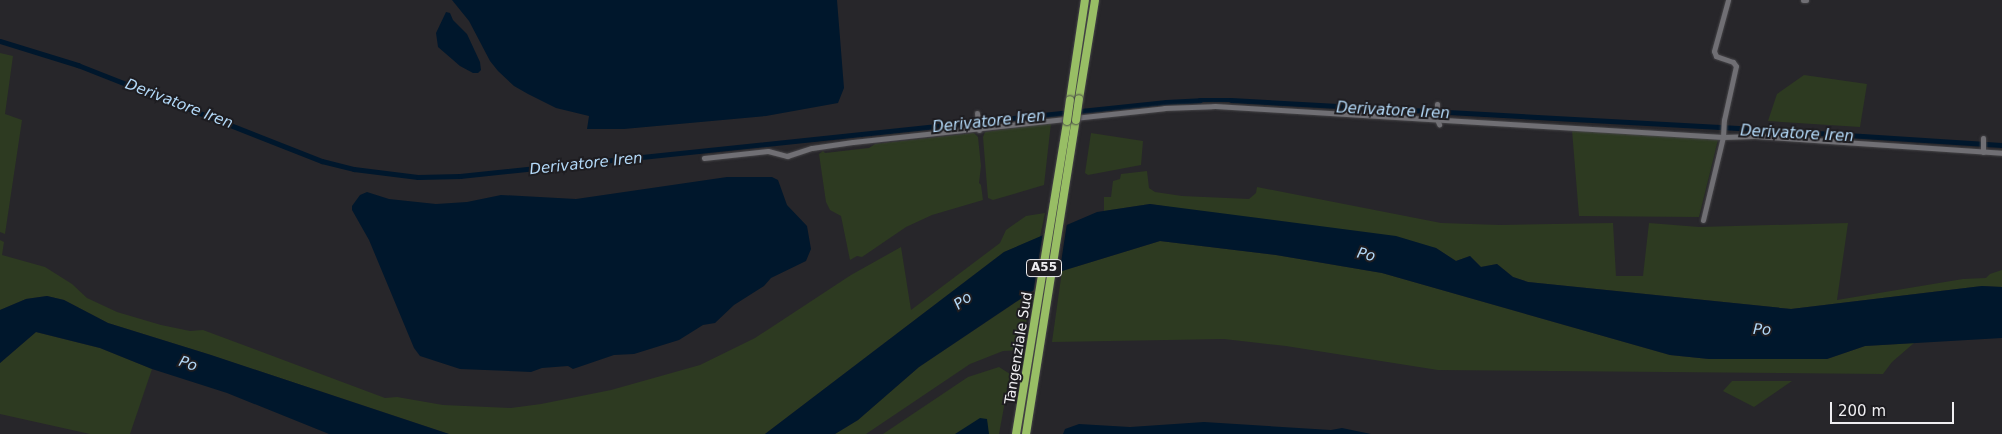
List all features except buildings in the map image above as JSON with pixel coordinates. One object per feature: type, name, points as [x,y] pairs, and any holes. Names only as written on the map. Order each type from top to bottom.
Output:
[{"type":"highway","name":"Tangenziale Sud","points":[[1014,434],[1022,406],[1086,0]]},
{"type":"highway","name":"Tangenziale Sud","points":[[1026,434],[1095,0]]},
{"type":"highway","points":[[1030,434],[1031,406]]},
{"type":"street","points":[[1702,220],[1723,137],[1724,120],[1736,66],[1733,62],[1716,56],[1714,52],[1728,0]]},
{"type":"street","points":[[1437,104],[1437,120]]},
{"type":"street","points":[[704,158],[768,151],[787,156],[812,148],[1164,108],[1215,106],[1723,137],[1754,136],[2002,153]]},
{"type":"street","points":[[977,113],[979,130]]},
{"type":"street","points":[[1983,151],[1984,138]]},
{"type":"green space","points":[[0,53],[13,56],[5,114],[22,120],[5,234],[0,232]]},
{"type":"green space","points":[[1804,75],[1867,84],[1860,127],[1768,121],[1777,94]]},
{"type":"green space","points":[[1051,123],[1044,185],[993,200],[988,198],[983,137],[985,132]]},
{"type":"green space","points":[[1572,130],[1718,140],[1699,217],[1579,216]]},
{"type":"green space","points":[[974,133],[978,137],[981,166],[979,183],[983,200],[932,215],[906,227],[862,257],[857,256],[850,260],[841,216],[830,210],[826,202],[819,154],[823,151],[825,153],[869,148],[875,144]]},
{"type":"green space","points":[[1091,133],[1143,141],[1141,165],[1088,175],[1085,173]]},
{"type":"green space","points":[[1147,171],[1149,188],[1155,192],[1182,196],[1249,199],[1256,193],[1257,187],[1441,223],[1500,225],[1613,223],[1616,276],[1643,276],[1649,223],[1699,227],[1848,223],[1837,300],[1963,279],[1986,278],[1990,274],[2002,270],[2002,287],[1982,286],[1791,309],[1528,282],[1513,277],[1497,264],[1481,267],[1470,256],[1456,261],[1436,248],[1150,204],[1104,211],[1104,197],[1111,197],[1113,181],[1120,179],[1121,174]]},
{"type":"green space","points":[[1045,213],[1040,237],[1004,252],[765,434],[449,434],[108,323],[64,300],[47,296],[26,299],[0,310],[0,240],[4,242],[2,255],[45,267],[72,284],[87,298],[117,312],[161,325],[190,331],[203,330],[385,398],[397,397],[443,405],[511,408],[611,390],[700,365],[755,338],[851,275],[901,247],[911,310],[1000,243],[1006,230],[1026,216]]},
{"type":"green space","points":[[1160,241],[1276,255],[1382,273],[1670,355],[1709,359],[1827,359],[1865,346],[1914,343],[1892,362],[1883,374],[1438,370],[1286,346],[1224,339],[1052,342],[1062,271]]},
{"type":"green space","points":[[1031,292],[1022,350],[1003,351],[970,364],[866,434],[835,434],[858,420],[919,367]]},
{"type":"green space","points":[[36,332],[100,348],[152,369],[130,434],[90,434],[0,414],[0,363]]},
{"type":"green space","points":[[999,367],[1010,374],[999,434],[883,434],[968,377]]},
{"type":"green space","points":[[1732,381],[1792,381],[1754,407],[1723,391]]},
{"type":"water","points":[[452,0],[837,0],[844,88],[838,103],[766,116],[624,129],[587,129],[589,116],[556,108],[514,86],[498,71],[490,61],[469,21]]},
{"type":"water","points":[[446,12],[450,13],[453,20],[467,34],[480,62],[481,70],[478,73],[473,73],[460,66],[438,47],[436,33]]},
{"type":"water","points":[[727,177],[772,177],[778,180],[787,205],[807,226],[811,249],[806,261],[771,278],[764,286],[734,305],[715,323],[703,325],[679,340],[634,354],[614,355],[573,369],[568,366],[542,368],[531,372],[460,369],[420,356],[414,348],[369,240],[352,210],[352,206],[360,195],[367,192],[389,199],[436,204],[467,202],[501,195],[576,199]]},
{"type":"water","name":"Po","points":[[1150,204],[1396,236],[1436,248],[1456,261],[1470,256],[1481,267],[1497,264],[1513,277],[1528,282],[1791,309],[1982,286],[2002,287],[2002,338],[1865,346],[1827,359],[1709,359],[1670,355],[1382,273],[1276,255],[1160,241],[1062,271],[919,367],[858,420],[835,434],[765,434],[1004,252],[1097,212]]},
{"type":"water","name":"Po","points":[[47,296],[64,300],[108,323],[449,434],[329,434],[227,393],[152,369],[100,348],[36,332],[0,363],[0,310],[26,299]]},
{"type":"water","points":[[980,418],[987,419],[989,434],[955,434]]},
{"type":"water","points":[[1204,422],[1331,430],[1342,428],[1371,434],[1063,434],[1065,429],[1079,424],[1130,427]]},
{"type":"pier","points":[[1067,223],[1059,276],[1033,294],[1043,233]]},
{"type":"waterway","name":"Derivatore Iren","points":[[0,41],[78,65],[322,161],[354,169],[418,177],[460,176],[1200,100],[1231,100],[1756,129],[2002,145]]}]
